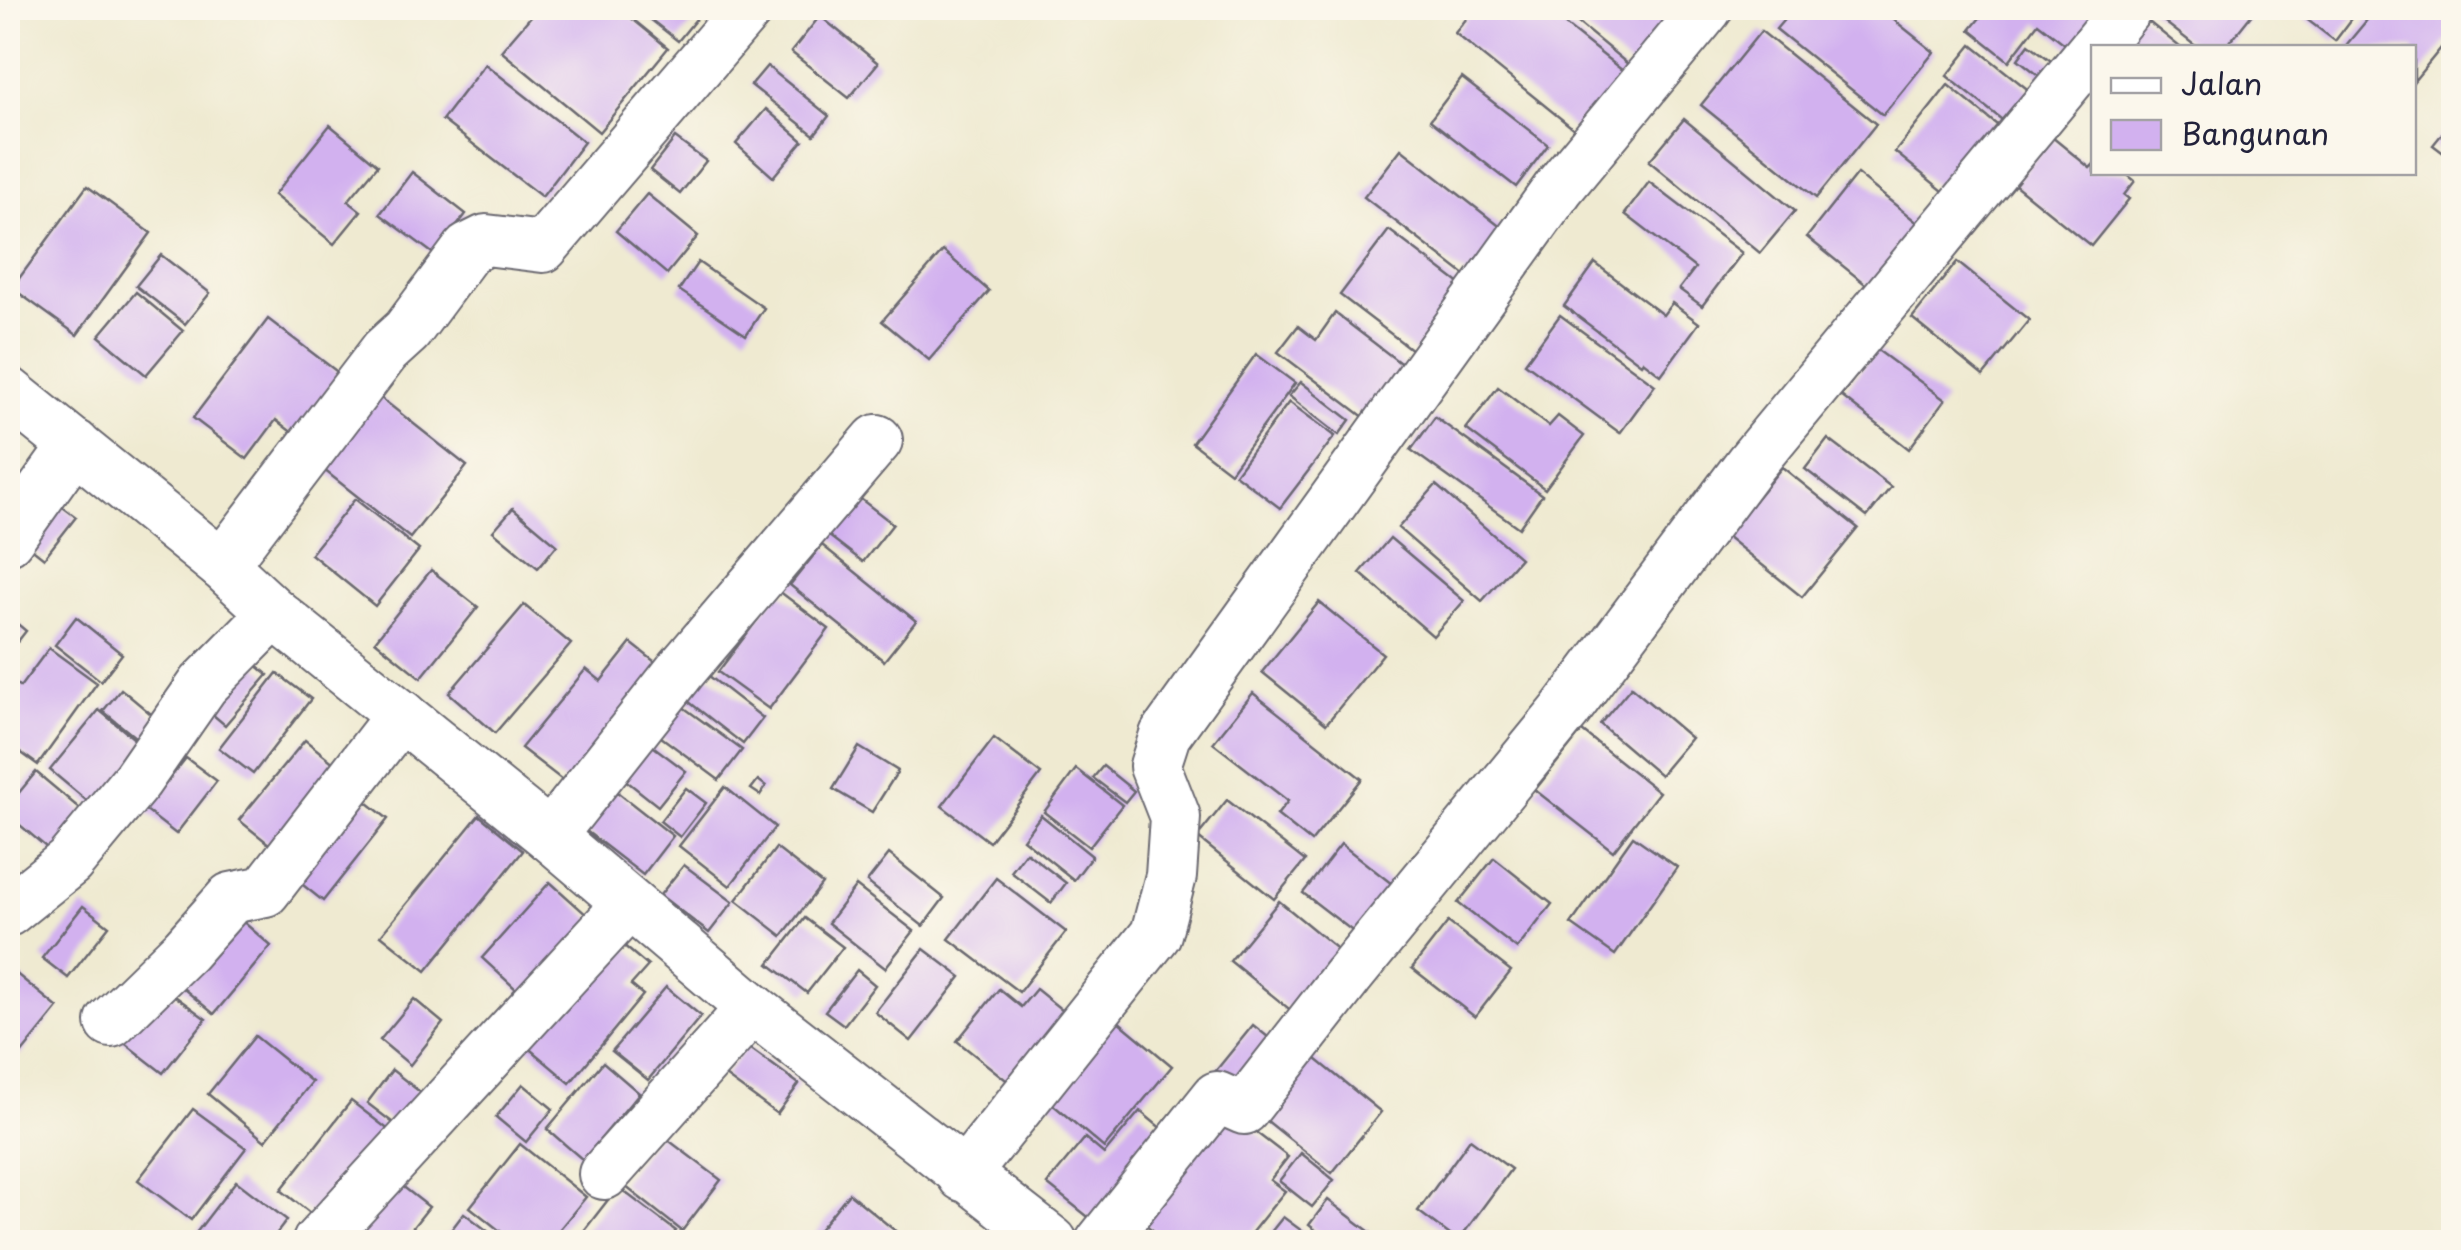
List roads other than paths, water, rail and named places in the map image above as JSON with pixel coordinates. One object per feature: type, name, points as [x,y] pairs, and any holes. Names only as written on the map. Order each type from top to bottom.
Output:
[{"type":"street","points":[[222,565],[384,351],[408,330],[468,249],[486,240],[543,246],[553,238],[748,8]]},
{"type":"street","points":[[962,1176],[1156,934],[1171,876],[1176,817],[1155,766],[1166,734],[1560,186],[1707,8]]},
{"type":"street","points":[[2096,45],[2127,8]]},
{"type":"street","points":[[1101,1242],[1217,1097],[1244,1110],[1565,711],[1750,464],[2091,52]]},
{"type":"street","points":[[8,392],[550,836],[752,1008],[962,1176],[1052,1242]]},
{"type":"street","points":[[550,836],[681,670],[877,440]]},
{"type":"street","points":[[8,539],[76,445]]},
{"type":"street","points":[[8,911],[68,862],[137,780],[203,685],[274,613]]},
{"type":"street","points":[[111,1022],[232,898],[264,890],[402,715]]},
{"type":"street","points":[[318,1242],[628,905]]},
{"type":"street","points":[[604,1174],[752,1008]]}]
